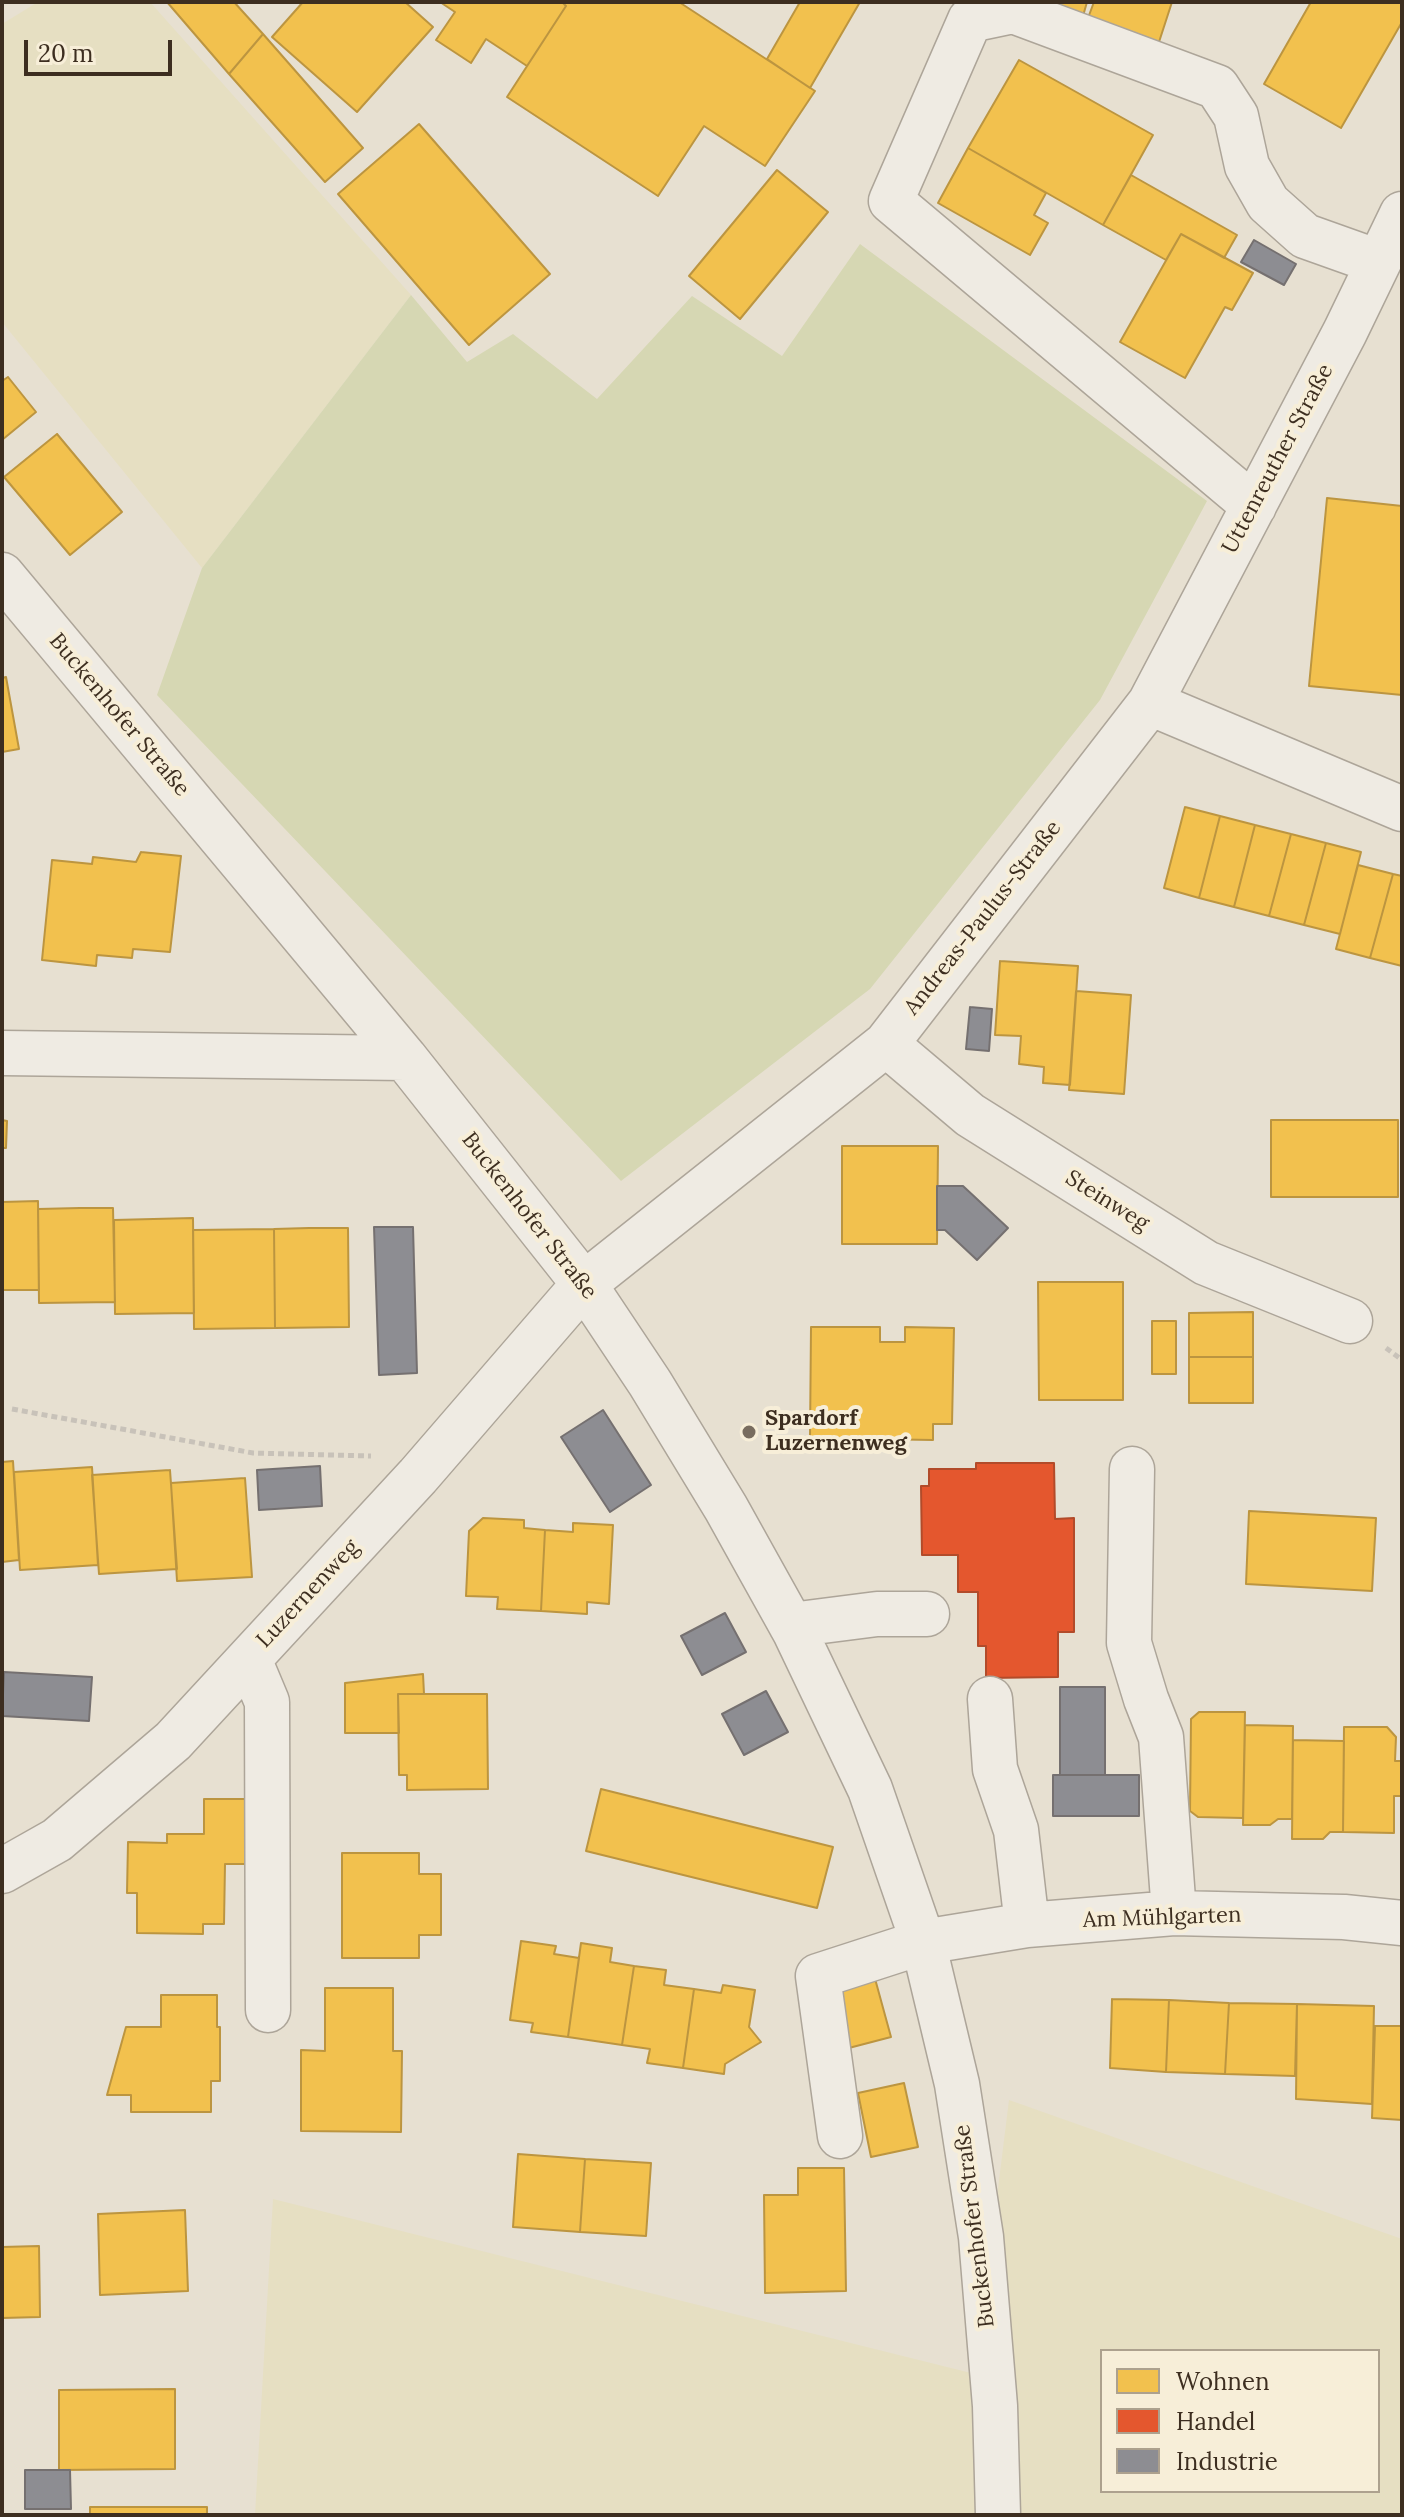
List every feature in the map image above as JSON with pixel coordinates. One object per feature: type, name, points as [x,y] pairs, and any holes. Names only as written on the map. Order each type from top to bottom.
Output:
[{"type":"street","points":[[1254,506],[891,201],[970,20],[1013,11],[1217,87],[1236,116],[1247,166],[1268,203],[1305,236],[1378,262]]},
{"type":"street","name":"Uttenreuther Straße","points":[[1150,703],[1345,332],[1402,214]]},
{"type":"street","name":"Buckenhofer Straße","points":[[2,575],[405,1058],[584,1284],[719,1495],[791,1625],[870,1789],[923,1942],[957,2084],[981,2237],[995,2406],[998,2515]]},
{"type":"street","points":[[1150,703],[1401,802]]},
{"type":"street","name":"Andreas-Paulus-Straße","points":[[584,1284],[886,1044],[1150,703]]},
{"type":"street","name":"Steinweg","points":[[886,1044],[970,1115],[1206,1263],[1350,1321]]},
{"type":"street","points":[[2,1053],[405,1058]]},
{"type":"street","name":"Luzernenweg","points":[[2,1871],[57,1840],[173,1741],[418,1476],[584,1284]]},
{"type":"street","points":[[1132,1469],[1129,1643],[1161,1737],[1174,1913]]},
{"type":"street","points":[[791,1625],[877,1614],[927,1614]]},
{"type":"street","points":[[249,1659],[267,1702],[268,2010]]},
{"type":"street","points":[[990,1699],[995,1769],[1016,1830],[1027,1925]]},
{"type":"street","name":"Am Mühlgarten","points":[[923,1942],[1027,1925],[1174,1913],[1344,1917],[1402,1923]]},
{"type":"street","points":[[840,2136],[818,1976],[923,1942]]},
{"type":"path","points":[[12,1409],[253,1453],[395,1456],[418,1476]]},
{"type":"shaded area","points":[[38,2],[150,2],[411,295],[202,568],[2,322],[2,24]]},
{"type":"shaded area","points":[[1009,2100],[1402,2239],[1402,2515],[255,2515],[273,2199],[975,2374]]},
{"type":"green space","points":[[860,244],[1207,501],[1100,700],[870,989],[621,1181],[157,695],[202,568],[411,295],[467,362],[513,334],[597,399],[692,296],[782,356]]},
{"type":"building: Wohnen","points":[[167,2],[234,2],[263,34],[229,74]]},
{"type":"building: Wohnen","points":[[303,2],[405,2],[433,27],[357,112],[272,37]]},
{"type":"building: Wohnen","points":[[440,2],[562,2],[566,6],[527,66],[486,39],[471,63],[436,40],[455,12]]},
{"type":"building: Wohnen","points":[[562,2],[679,2],[815,91],[765,166],[704,126],[658,196],[507,97],[566,6]]},
{"type":"building: Wohnen","points":[[800,2],[860,2],[810,88],[767,59]]},
{"type":"building: Wohnen","points":[[1039,2],[1087,2],[1083,16]]},
{"type":"building: Wohnen","points":[[1094,2],[1172,2],[1159,42],[1088,18]]},
{"type":"building: Wohnen","points":[[1311,2],[1402,2],[1402,22],[1341,128],[1264,84]]},
{"type":"building: Wohnen","points":[[263,34],[363,148],[325,182],[229,74]]},
{"type":"building: Wohnen","points":[[1019,60],[1153,135],[1103,225],[968,148]]},
{"type":"building: Wohnen","points":[[419,124],[550,274],[469,345],[338,194]]},
{"type":"building: Wohnen","points":[[968,148],[1046,193],[1034,215],[1048,223],[1030,255],[938,203]]},
{"type":"building: Wohnen","points":[[777,170],[828,212],[740,319],[689,276]]},
{"type":"building: Wohnen","points":[[1131,175],[1237,235],[1224,258],[1181,234],[1166,260],[1103,225]]},
{"type":"building: Wohnen","points":[[1181,234],[1253,273],[1232,310],[1225,307],[1185,378],[1120,342]]},
{"type":"building: Wohnen","points":[[8,377],[36,412],[2,440],[2,381]]},
{"type":"building: Wohnen","points":[[57,434],[122,512],[70,555],[4,477]]},
{"type":"building: Wohnen","points":[[1327,498],[1402,506],[1402,695],[1309,686]]},
{"type":"building: Wohnen","points":[[6,677],[19,749],[2,752],[2,678]]},
{"type":"building: Wohnen","points":[[1185,807],[1220,816],[1199,898],[1164,888]]},
{"type":"building: Wohnen","points":[[1220,816],[1255,825],[1234,907],[1199,898]]},
{"type":"building: Wohnen","points":[[1255,825],[1291,834],[1269,916],[1234,907]]},
{"type":"building: Wohnen","points":[[1291,834],[1326,843],[1304,925],[1269,916]]},
{"type":"building: Wohnen","points":[[1326,843],[1361,852],[1340,934],[1304,925]]},
{"type":"building: Wohnen","points":[[141,852],[181,856],[170,952],[133,949],[132,958],[97,955],[96,966],[42,960],[52,860],[92,864],[93,857],[136,862]]},
{"type":"building: Wohnen","points":[[1358,865],[1393,874],[1370,958],[1336,949]]},
{"type":"building: Wohnen","points":[[1393,874],[1402,876],[1402,966],[1370,958]]},
{"type":"building: Wohnen","points":[[1000,961],[1078,966],[1070,1085],[1043,1083],[1044,1067],[1019,1064],[1021,1036],[995,1035]]},
{"type":"building: Wohnen","points":[[1076,991],[1131,995],[1124,1094],[1069,1090]]},
{"type":"building: Wohnen","points":[[2,1120],[7,1121],[6,1148],[2,1148]]},
{"type":"building: Wohnen","points":[[1271,1120],[1398,1120],[1398,1197],[1271,1197]]},
{"type":"building: Wohnen","points":[[842,1146],[938,1146],[937,1244],[842,1244]]},
{"type":"building: Wohnen","points":[[38,1201],[39,1290],[2,1290],[2,1202]]},
{"type":"building: Wohnen","points":[[113,1208],[115,1302],[39,1303],[38,1209]]},
{"type":"building: Wohnen","points":[[193,1218],[194,1313],[115,1314],[114,1220]]},
{"type":"building: Wohnen","points":[[348,1228],[349,1327],[275,1328],[274,1229]]},
{"type":"building: Wohnen","points":[[274,1229],[275,1328],[194,1329],[193,1230]]},
{"type":"building: Wohnen","points":[[1038,1282],[1123,1282],[1123,1400],[1039,1400]]},
{"type":"building: Wohnen","points":[[1253,1312],[1253,1357],[1189,1357],[1189,1313]]},
{"type":"building: Wohnen","points":[[1152,1321],[1176,1321],[1176,1374],[1152,1374]]},
{"type":"building: Wohnen","points":[[811,1327],[880,1327],[880,1342],[905,1342],[905,1327],[954,1328],[952,1424],[933,1424],[933,1440],[810,1438]]},
{"type":"building: Wohnen","points":[[1189,1357],[1253,1357],[1253,1403],[1189,1403]]},
{"type":"building: Wohnen","points":[[13,1461],[19,1560],[2,1562],[2,1462]]},
{"type":"building: Wohnen","points":[[92,1467],[98,1565],[20,1570],[14,1472]]},
{"type":"building: Wohnen","points":[[170,1470],[177,1569],[99,1574],[92,1475]]},
{"type":"building: Wohnen","points":[[245,1478],[252,1577],[177,1581],[171,1483]]},
{"type":"building: Wohnen","points":[[1249,1511],[1376,1518],[1372,1591],[1246,1584]]},
{"type":"building: Wohnen","points":[[483,1518],[524,1520],[524,1528],[545,1530],[541,1611],[497,1609],[498,1597],[466,1596],[469,1531]]},
{"type":"building: Wohnen","points":[[573,1523],[613,1525],[609,1604],[587,1602],[587,1614],[541,1611],[545,1530],[573,1532]]},
{"type":"building: Wohnen","points":[[423,1674],[424,1694],[398,1694],[399,1733],[345,1733],[345,1683]]},
{"type":"building: Wohnen","points":[[398,1694],[487,1694],[488,1789],[407,1790],[407,1775],[399,1775]]},
{"type":"building: Wohnen","points":[[1199,1712],[1245,1712],[1243,1818],[1198,1817],[1190,1811],[1191,1719]]},
{"type":"building: Wohnen","points":[[1245,1725],[1293,1726],[1292,1819],[1278,1819],[1270,1825],[1243,1825]]},
{"type":"building: Wohnen","points":[[1344,1727],[1387,1727],[1396,1737],[1395,1761],[1402,1761],[1402,1796],[1394,1796],[1394,1833],[1343,1832]]},
{"type":"building: Wohnen","points":[[1293,1740],[1344,1741],[1343,1832],[1330,1832],[1323,1839],[1292,1839]]},
{"type":"building: Wohnen","points":[[601,1789],[833,1847],[817,1908],[586,1851]]},
{"type":"building: Wohnen","points":[[204,1799],[255,1799],[253,1864],[225,1864],[224,1924],[203,1924],[203,1934],[137,1933],[137,1893],[127,1893],[128,1842],[167,1843],[167,1834],[204,1834]]},
{"type":"building: Wohnen","points":[[342,1853],[419,1853],[419,1874],[441,1874],[441,1935],[419,1935],[419,1958],[342,1958]]},
{"type":"building: Wohnen","points":[[521,1941],[556,1946],[554,1954],[579,1958],[568,2037],[531,2032],[533,2023],[510,2020]]},
{"type":"building: Wohnen","points":[[581,1943],[612,1948],[610,1962],[634,1966],[622,2045],[568,2037]]},
{"type":"building: Wohnen","points":[[634,1966],[666,1970],[664,1985],[694,1989],[683,2068],[647,2063],[650,2049],[622,2045]]},
{"type":"building: Wohnen","points":[[874,1975],[891,2037],[845,2049],[829,1986]]},
{"type":"building: Wohnen","points":[[723,1985],[755,1990],[749,2027],[761,2042],[725,2064],[724,2074],[683,2068],[694,1989],[721,1993]]},
{"type":"building: Wohnen","points":[[325,1988],[393,1988],[393,2051],[402,2051],[401,2132],[301,2131],[301,2050],[325,2051]]},
{"type":"building: Wohnen","points":[[161,1995],[217,1995],[220,2081],[211,2081],[211,2112],[131,2112],[131,2095],[107,2095],[126,2027],[161,2027]]},
{"type":"building: Wohnen","points":[[1112,1999],[1169,2000],[1166,2072],[1110,2068]]},
{"type":"building: Wohnen","points":[[1169,2000],[1229,2003],[1225,2074],[1166,2072]]},
{"type":"building: Wohnen","points":[[1229,2003],[1297,2004],[1295,2076],[1225,2074]]},
{"type":"building: Wohnen","points":[[1297,2004],[1374,2006],[1372,2104],[1296,2099]]},
{"type":"building: Wohnen","points":[[1375,2026],[1402,2026],[1402,2120],[1372,2118]]},
{"type":"building: Wohnen","points":[[904,2083],[918,2147],[871,2157],[858,2093]]},
{"type":"building: Wohnen","points":[[518,2154],[585,2159],[580,2232],[513,2227]]},
{"type":"building: Wohnen","points":[[585,2159],[651,2163],[646,2236],[580,2232]]},
{"type":"building: Wohnen","points":[[798,2168],[844,2168],[846,2291],[765,2293],[764,2195],[798,2195]]},
{"type":"building: Wohnen","points":[[185,2210],[188,2291],[100,2295],[98,2214]]},
{"type":"building: Wohnen","points":[[39,2246],[40,2317],[2,2318],[2,2247]]},
{"type":"building: Wohnen","points":[[175,2389],[175,2469],[59,2470],[59,2390]]},
{"type":"building: Wohnen","points":[[90,2507],[207,2507],[207,2515],[90,2515]]},
{"type":"building: Handel","points":[[976,1463],[1054,1463],[1055,1519],[1074,1518],[1074,1632],[1058,1632],[1058,1677],[986,1678],[986,1646],[978,1646],[978,1592],[958,1592],[958,1555],[922,1555],[921,1486],[929,1486],[929,1469],[976,1469]]},
{"type":"building: Industrie","points":[[1254,240],[1296,264],[1284,285],[1241,262]]},
{"type":"building: Industrie","points":[[970,1007],[992,1009],[989,1051],[966,1049]]},
{"type":"building: Industrie","points":[[937,1186],[963,1186],[1008,1228],[977,1260],[945,1230],[937,1230]]},
{"type":"building: Industrie","points":[[374,1227],[413,1227],[417,1373],[379,1375]]},
{"type":"building: Industrie","points":[[603,1410],[651,1485],[610,1512],[561,1437]]},
{"type":"building: Industrie","points":[[320,1466],[322,1506],[259,1510],[257,1470]]},
{"type":"building: Industrie","points":[[725,1613],[746,1652],[702,1675],[681,1636]]},
{"type":"building: Industrie","points":[[4,1672],[92,1677],[89,1721],[2,1716]]},
{"type":"building: Industrie","points":[[1060,1687],[1105,1687],[1105,1775],[1060,1775]]},
{"type":"building: Industrie","points":[[766,1691],[788,1732],[744,1755],[722,1714]]},
{"type":"building: Industrie","points":[[1053,1775],[1139,1775],[1139,1816],[1053,1816]]},
{"type":"building: Industrie","points":[[25,2470],[70,2470],[71,2509],[25,2509]]},
{"type":"place","name":"Spardorf Luzernenweg","points":[[749,1432]]}]
